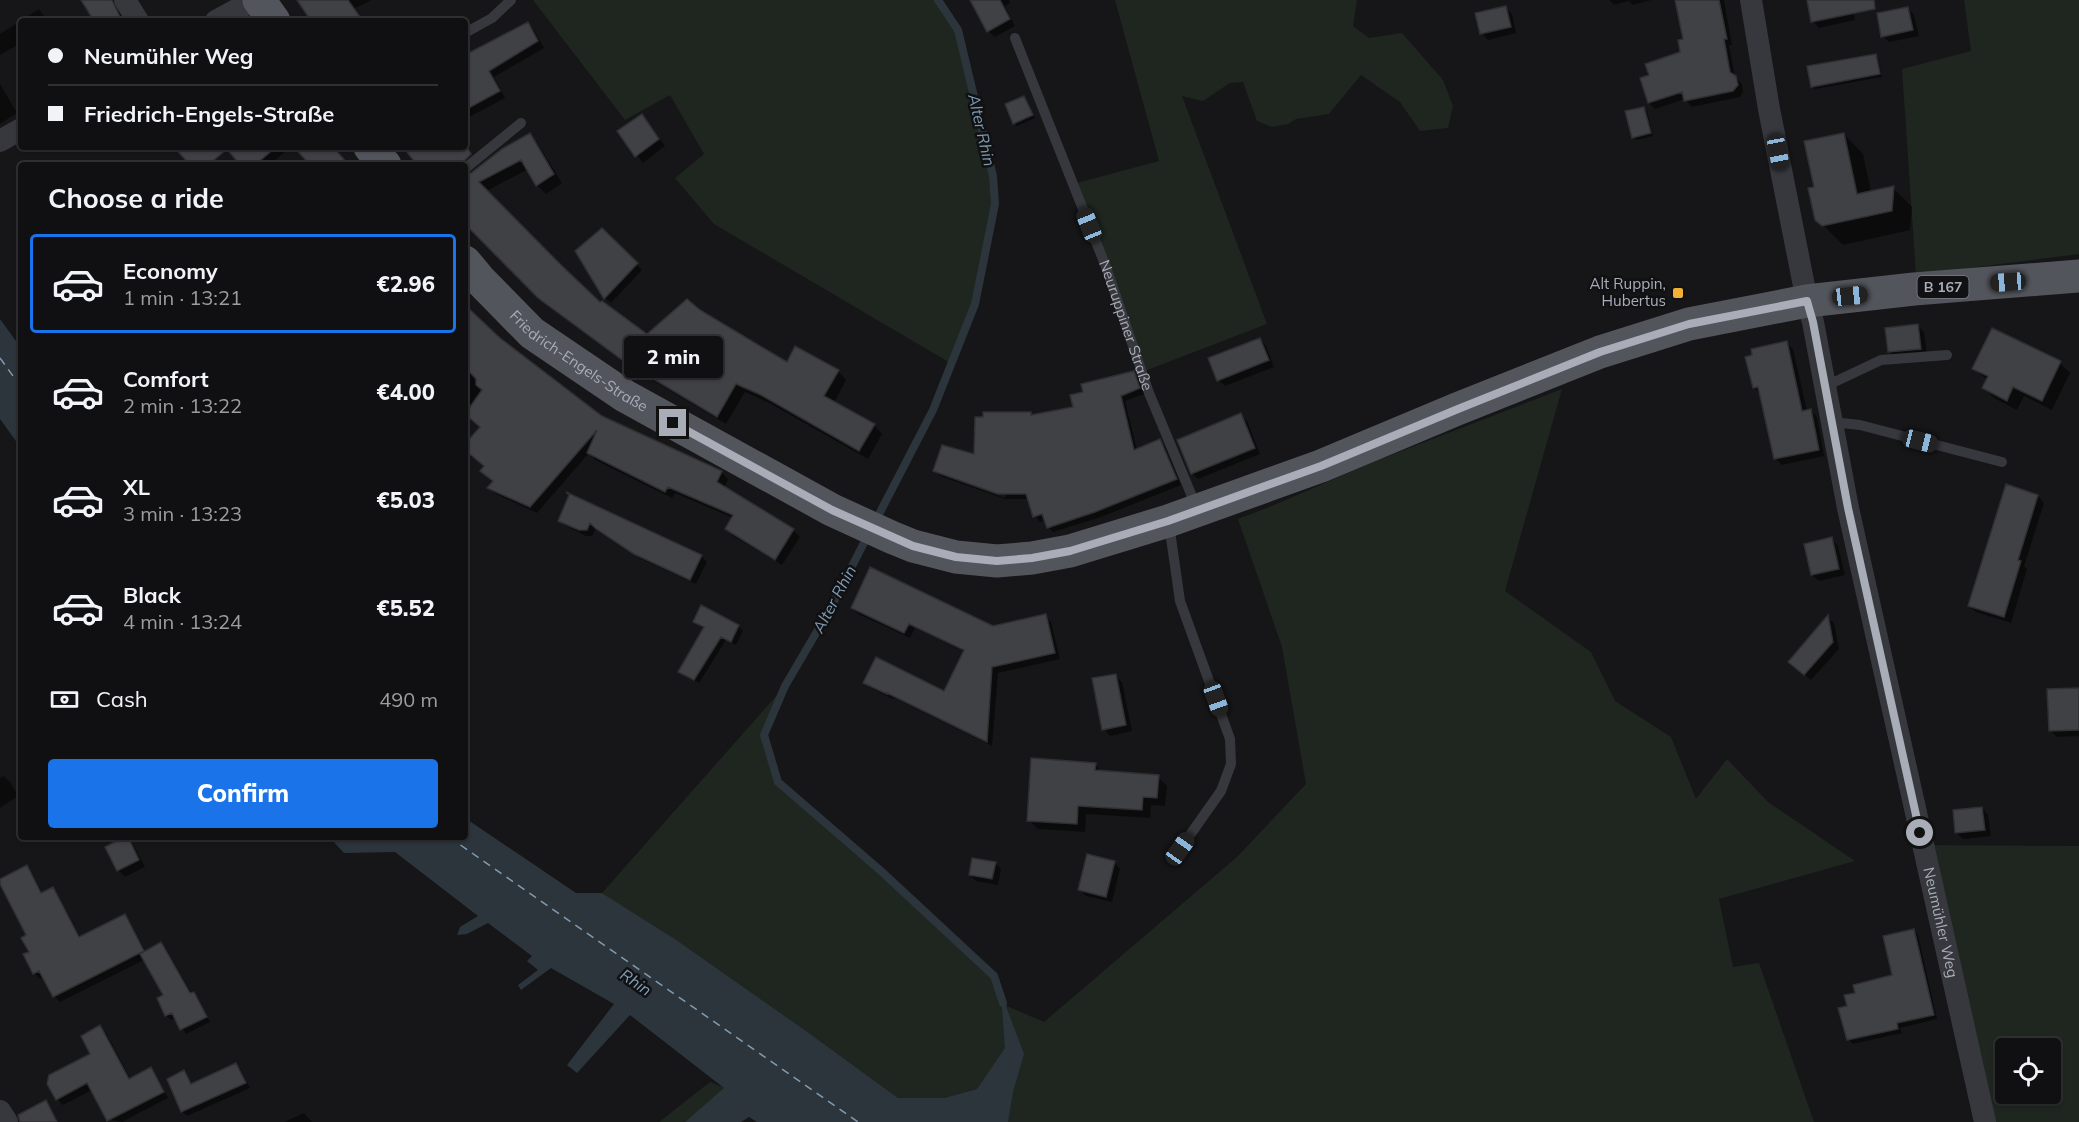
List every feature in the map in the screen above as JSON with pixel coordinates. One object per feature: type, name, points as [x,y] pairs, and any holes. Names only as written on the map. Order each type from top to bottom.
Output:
[{"type":"main road","points":[[260,0],[272,18]]},
{"type":"main road","points":[[372,150],[382,162]]},
{"type":"main road","name":"Friedrich-Engels-Straße","points":[[468,266],[532,333],[625,396],[832,510],[913,546],[956,557],[997,561],[1032,558],[1070,551],[1183,515]]},
{"type":"main road","name":"B 167","points":[[1183,515],[1321,466],[1600,352],[1689,324],[1807,301],[1914,289],[2079,276]]},
{"type":"street","points":[[125,0],[136,18]]},
{"type":"street","points":[[221,18],[254,0]]},
{"type":"street","name":"Neumühler Weg","points":[[1750,0],[1769,109],[1860,564],[1985,1122]]},
{"type":"street","points":[[0,141],[18,131]]},
{"type":"street","points":[[0,1110],[7,1122]]},
{"type":"lane","points":[[468,31],[492,18],[511,0]]},
{"type":"lane","name":"Neuruppiner Straße","points":[[1015,38],[1106,267],[1149,393],[1183,515],[1180,601],[1230,739],[1231,764],[1221,791],[1180,849]]},
{"type":"lane","points":[[468,165],[521,123]]},
{"type":"lane","points":[[1826,386],[1881,360],[1947,355]]},
{"type":"lane","points":[[1832,422],[1860,425],[2002,462]]},
{"type":"shaded area","points":[[533,0],[938,0],[958,30],[993,176],[995,204],[975,304],[952,364],[714,224],[675,178],[704,154],[670,95],[625,120]]},
{"type":"shaded area","points":[[1115,0],[1357,0],[1353,26],[1369,38],[1402,33],[1443,80],[1453,106],[1448,128],[1420,131],[1400,102],[1361,75],[1329,114],[1296,119],[1288,124],[1272,127],[1257,121],[1243,82],[1230,83],[1203,101],[1182,96],[1267,324],[1142,372],[1073,184],[1159,161]]},
{"type":"shaded area","points":[[1964,0],[2079,0],[2079,254],[1916,275],[1902,69],[1971,51]]},
{"type":"shaded area","points":[[1562,389],[1505,591],[1591,652],[1615,701],[1671,737],[1696,799],[1727,759],[1768,802],[1855,861],[1719,899],[1733,967],[1759,963],[1814,1122],[1008,1122],[1005,1049],[977,1089],[944,1098],[898,1098],[675,939],[602,893],[785,686],[764,735],[777,782],[993,976],[1007,1006],[1044,1022],[1237,857],[1306,784],[1282,647],[1238,519],[1373,462]]},
{"type":"shaded area","points":[[1930,845],[2079,846],[2079,1122],[1987,1122]]},
{"type":"shaded area","points":[[710,1082],[725,1088],[685,1122],[659,1122]]},
{"type":"water","points":[[0,319],[18,344],[18,444],[0,419]]},
{"type":"water","name":"Rhin","points":[[468,820],[576,893],[602,893],[675,939],[898,1098],[944,1098],[977,1089],[1005,1048],[1001,993],[1024,1054],[1013,1092],[1008,1122],[757,1122],[749,1117],[741,1122],[685,1122],[724,1088],[630,1015],[577,1073],[567,1065],[614,1004],[551,968],[521,990],[518,985],[538,970],[527,961],[532,956],[488,923],[467,934],[457,935],[460,927],[478,916],[395,852],[344,853],[332,840],[468,840]]},
{"type":"building","points":[[81,0],[112,0],[121,18],[92,18]]},
{"type":"building","points":[[297,0],[348,0],[361,18],[309,18]]},
{"type":"building","points":[[970,0],[1000,0],[1010,19],[987,32]]},
{"type":"building","points":[[1675,0],[1719,0],[1727,39],[1724,39],[1730,72],[1736,76],[1738,85],[1733,91],[1684,101],[1682,92],[1648,103],[1640,78],[1649,75],[1645,64],[1680,52],[1678,40],[1683,39]]},
{"type":"building","points":[[1807,0],[1874,0],[1875,9],[1811,22]]},
{"type":"building","points":[[1506,6],[1511,27],[1480,34],[1475,13]]},
{"type":"building","points":[[1908,7],[1913,30],[1881,37],[1877,13]]},
{"type":"building","points":[[528,22],[538,41],[489,71],[500,91],[468,108],[468,53]]},
{"type":"building","points":[[1876,54],[1880,74],[1811,87],[1807,66]]},
{"type":"building","points":[[1024,96],[1033,115],[1013,124],[1005,104]]},
{"type":"building","points":[[1644,107],[1651,133],[1632,138],[1625,111]]},
{"type":"building","points":[[642,114],[659,139],[635,157],[617,131]]},
{"type":"building","points":[[530,133],[554,174],[536,186],[521,160],[479,182],[600,302],[602,301],[647,334],[687,299],[700,310],[787,362],[795,346],[839,370],[824,396],[875,424],[859,451],[761,395],[736,384],[717,417],[625,362],[538,298],[468,227],[468,174],[502,149]]},
{"type":"building","points":[[1844,133],[1857,194],[1894,186],[1892,211],[1822,226],[1815,220],[1808,188],[1814,187],[1804,141]]},
{"type":"building","points":[[468,149],[471,154],[463,162],[415,162],[405,150]]},
{"type":"building","points":[[177,150],[226,150],[212,162],[187,162]]},
{"type":"building","points":[[228,150],[272,150],[258,162],[238,162]]},
{"type":"building","points":[[297,150],[336,150],[346,162],[307,162]]},
{"type":"building","points":[[602,228],[638,263],[604,299],[575,251]]},
{"type":"building","points":[[468,308],[500,338],[602,416],[722,471],[717,482],[794,529],[775,560],[725,529],[733,515],[668,487],[665,492],[587,453],[597,430],[530,507],[487,488],[493,481],[480,471],[484,466],[468,453],[468,441],[480,427],[468,417],[468,410],[482,390],[476,385],[476,379],[468,370]]},
{"type":"building","points":[[1918,324],[1921,349],[1888,352],[1885,328]]},
{"type":"building","points":[[1992,328],[2061,361],[2042,401],[2013,387],[2007,401],[1982,388],[1988,376],[1972,369]]},
{"type":"building","points":[[1260,338],[1269,360],[1217,381],[1208,358]]},
{"type":"building","points":[[1787,341],[1802,411],[1811,409],[1819,450],[1774,459],[1758,387],[1753,388],[1745,357],[1752,355],[1751,349]]},
{"type":"building","points":[[1134,371],[1140,388],[1121,396],[1134,450],[1160,439],[1177,479],[1095,512],[1047,528],[1042,514],[1033,517],[1026,494],[998,494],[933,471],[942,445],[974,454],[975,417],[983,417],[983,412],[1031,412],[1031,415],[1073,407],[1070,395],[1083,392],[1081,384]]},
{"type":"building","points":[[1241,413],[1255,448],[1191,474],[1177,440]]},
{"type":"building","points":[[2006,484],[2038,495],[2018,560],[2021,561],[2004,617],[1968,606]]},
{"type":"building","points":[[566,492],[702,555],[690,580],[634,554],[590,523],[587,530],[579,530],[558,521],[569,495]]},
{"type":"building","points":[[1832,537],[1839,569],[1811,575],[1804,544]]},
{"type":"building","points":[[870,567],[993,626],[1046,614],[1055,653],[992,667],[987,742],[863,683],[876,657],[944,691],[964,650],[909,624],[904,633],[851,608]]},
{"type":"building","points":[[701,605],[739,625],[731,642],[721,637],[694,680],[678,672],[704,627],[693,622]]},
{"type":"building","points":[[1828,615],[1833,642],[1804,675],[1788,662]]},
{"type":"building","points":[[1116,674],[1126,725],[1102,730],[1092,678]]},
{"type":"building","points":[[2079,688],[2079,730],[2049,731],[2047,689]]},
{"type":"building","points":[[1031,758],[1096,763],[1095,770],[1159,775],[1157,798],[1143,797],[1142,810],[1078,806],[1077,824],[1027,821]]},
{"type":"building","points":[[1982,807],[1985,830],[1955,833],[1953,810]]},
{"type":"building","points":[[118,840],[129,840],[139,860],[117,871],[105,847]]},
{"type":"building","points":[[1087,854],[1115,861],[1106,897],[1078,890]]},
{"type":"building","points":[[972,858],[996,862],[992,879],[969,875]]},
{"type":"building","points":[[27,865],[41,893],[53,887],[79,937],[125,914],[144,951],[53,997],[39,971],[33,974],[23,954],[29,952],[21,938],[26,935],[0,884],[0,879]]},
{"type":"building","points":[[1914,929],[1934,1015],[1897,1023],[1898,1029],[1847,1040],[1838,1008],[1847,1006],[1844,995],[1855,993],[1853,985],[1892,975],[1883,936]]},
{"type":"building","points":[[161,942],[190,993],[194,992],[207,1017],[180,1030],[172,1013],[165,1016],[157,998],[163,995],[140,954]]},
{"type":"building","points":[[100,1025],[129,1079],[151,1067],[164,1092],[107,1121],[87,1083],[56,1100],[47,1084],[49,1075],[90,1054],[81,1036]]},
{"type":"building","points":[[236,1063],[246,1083],[181,1112],[167,1079],[184,1070],[191,1084]]},
{"type":"building","points":[[46,1100],[57,1122],[20,1122],[18,1115]]},
{"type":"waterway","name":"Alter Rhin","points":[[875,522],[933,410],[975,304],[995,204],[993,176],[958,30],[938,0]]},
{"type":"waterway","name":"Alter Rhin","points":[[868,535],[829,611],[785,686],[764,735],[778,782],[881,871],[994,976],[1003,1003]]},
{"type":"ferry route","points":[[0,358],[18,383]]},
{"type":"ferry route","points":[[453,840],[858,1122]]},
{"type":"place","name":"Alt Ruppin, Hubertus","points":[[1678,293]]},
{"type":"route","points":[[673,423],[832,510],[913,546],[956,557],[997,561],[1032,558],[1070,551],[1168,521],[1321,466],[1600,352],[1689,324],[1807,301],[1813,322],[1848,508],[1920,833]]}]
